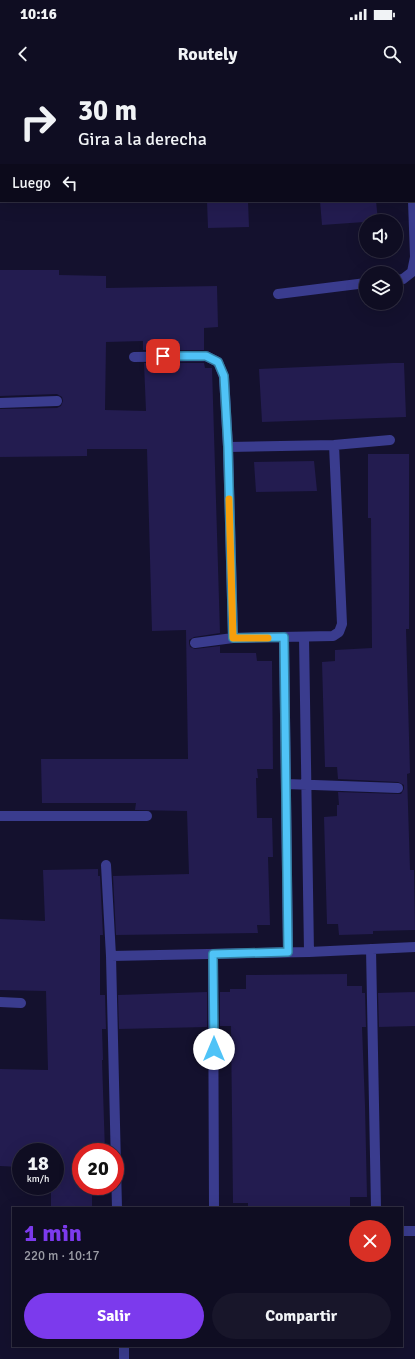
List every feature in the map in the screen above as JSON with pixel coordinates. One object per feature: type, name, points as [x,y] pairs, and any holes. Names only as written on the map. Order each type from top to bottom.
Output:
[{"type":"street","points":[[403,279],[412,272],[415,257],[413,202]]},
{"type":"street","points":[[278,294],[359,284]]},
{"type":"street","points":[[134,357],[206,356],[218,362],[224,376],[228,447],[233,638]]},
{"type":"street","points":[[0,403],[57,401]]},
{"type":"street","points":[[228,447],[334,444],[390,440]]},
{"type":"street","points":[[195,643],[233,638],[333,636],[339,632],[342,624],[334,444]]},
{"type":"street","points":[[284,637],[288,952]]},
{"type":"street","points":[[304,637],[309,952]]},
{"type":"street","points":[[286,784],[398,788]]},
{"type":"street","points":[[0,816],[147,816]]},
{"type":"street","points":[[106,865],[111,956],[117,1207]]},
{"type":"street","points":[[111,956],[309,952],[415,947]]},
{"type":"street","points":[[371,949],[376,1207]]},
{"type":"street","points":[[213,954],[214,1207]]},
{"type":"street","points":[[0,1002],[21,1003]]},
{"type":"street","points":[[403,1231],[415,1231]]},
{"type":"street","points":[[124,1347],[124,1359]]},
{"type":"building","points":[[207,202],[248,202],[249,227],[208,228]]},
{"type":"building","points":[[320,202],[376,202],[377,214],[359,214],[359,222],[322,225]]},
{"type":"building","points":[[0,270],[59,270],[59,275],[106,276],[106,288],[217,286],[218,327],[204,328],[204,350],[143,350],[143,341],[106,342],[105,410],[146,411],[144,363],[204,363],[205,368],[212,368],[220,633],[194,637],[189,640],[189,643],[190,647],[195,649],[220,646],[220,653],[256,653],[257,661],[272,661],[273,769],[257,769],[258,778],[256,778],[257,818],[272,818],[273,857],[268,857],[270,925],[257,925],[258,933],[116,935],[113,876],[189,874],[187,811],[135,810],[136,803],[42,803],[41,759],[188,759],[186,630],[152,631],[147,449],[87,449],[87,456],[0,457],[0,409],[57,408],[61,406],[63,401],[62,397],[57,394],[0,396]]},
{"type":"building","points":[[404,363],[406,417],[262,422],[259,369]]},
{"type":"building","points":[[368,454],[409,454],[409,629],[406,629],[410,773],[407,774],[410,870],[414,870],[415,930],[373,931],[373,934],[339,935],[338,924],[327,924],[324,817],[337,816],[337,805],[339,805],[338,792],[401,794],[404,789],[404,785],[398,782],[338,779],[337,767],[325,767],[322,662],[335,661],[335,650],[372,648],[371,518],[368,518]]},
{"type":"building","points":[[314,461],[317,491],[256,492],[254,462]]},
{"type":"building","points":[[98,869],[98,876],[100,876],[103,935],[100,935],[100,995],[105,995],[106,1029],[102,1029],[105,1143],[72,1143],[72,1195],[92,1195],[92,1207],[51,1207],[51,1195],[64,1195],[64,1143],[12,1143],[12,1167],[0,1166],[0,1069],[48,1070],[46,991],[0,990],[0,919],[45,921],[43,870]]},
{"type":"building","points":[[347,974],[347,986],[362,986],[362,993],[365,993],[366,1027],[362,1027],[367,1197],[350,1197],[350,1207],[248,1207],[248,1203],[233,1203],[231,1026],[220,1026],[220,992],[230,992],[230,989],[246,989],[246,975]]},
{"type":"building","points":[[207,992],[207,1027],[119,1029],[118,995]]},
{"type":"building","points":[[415,992],[415,1026],[379,1027],[378,993]]},
{"type":"slow traffic","points":[[229,499],[233,638],[268,638]]},
{"type":"route","points":[[163,356],[206,356],[218,362],[224,376],[228,447],[233,638],[284,637],[288,952],[213,954],[214,1049]]}]
